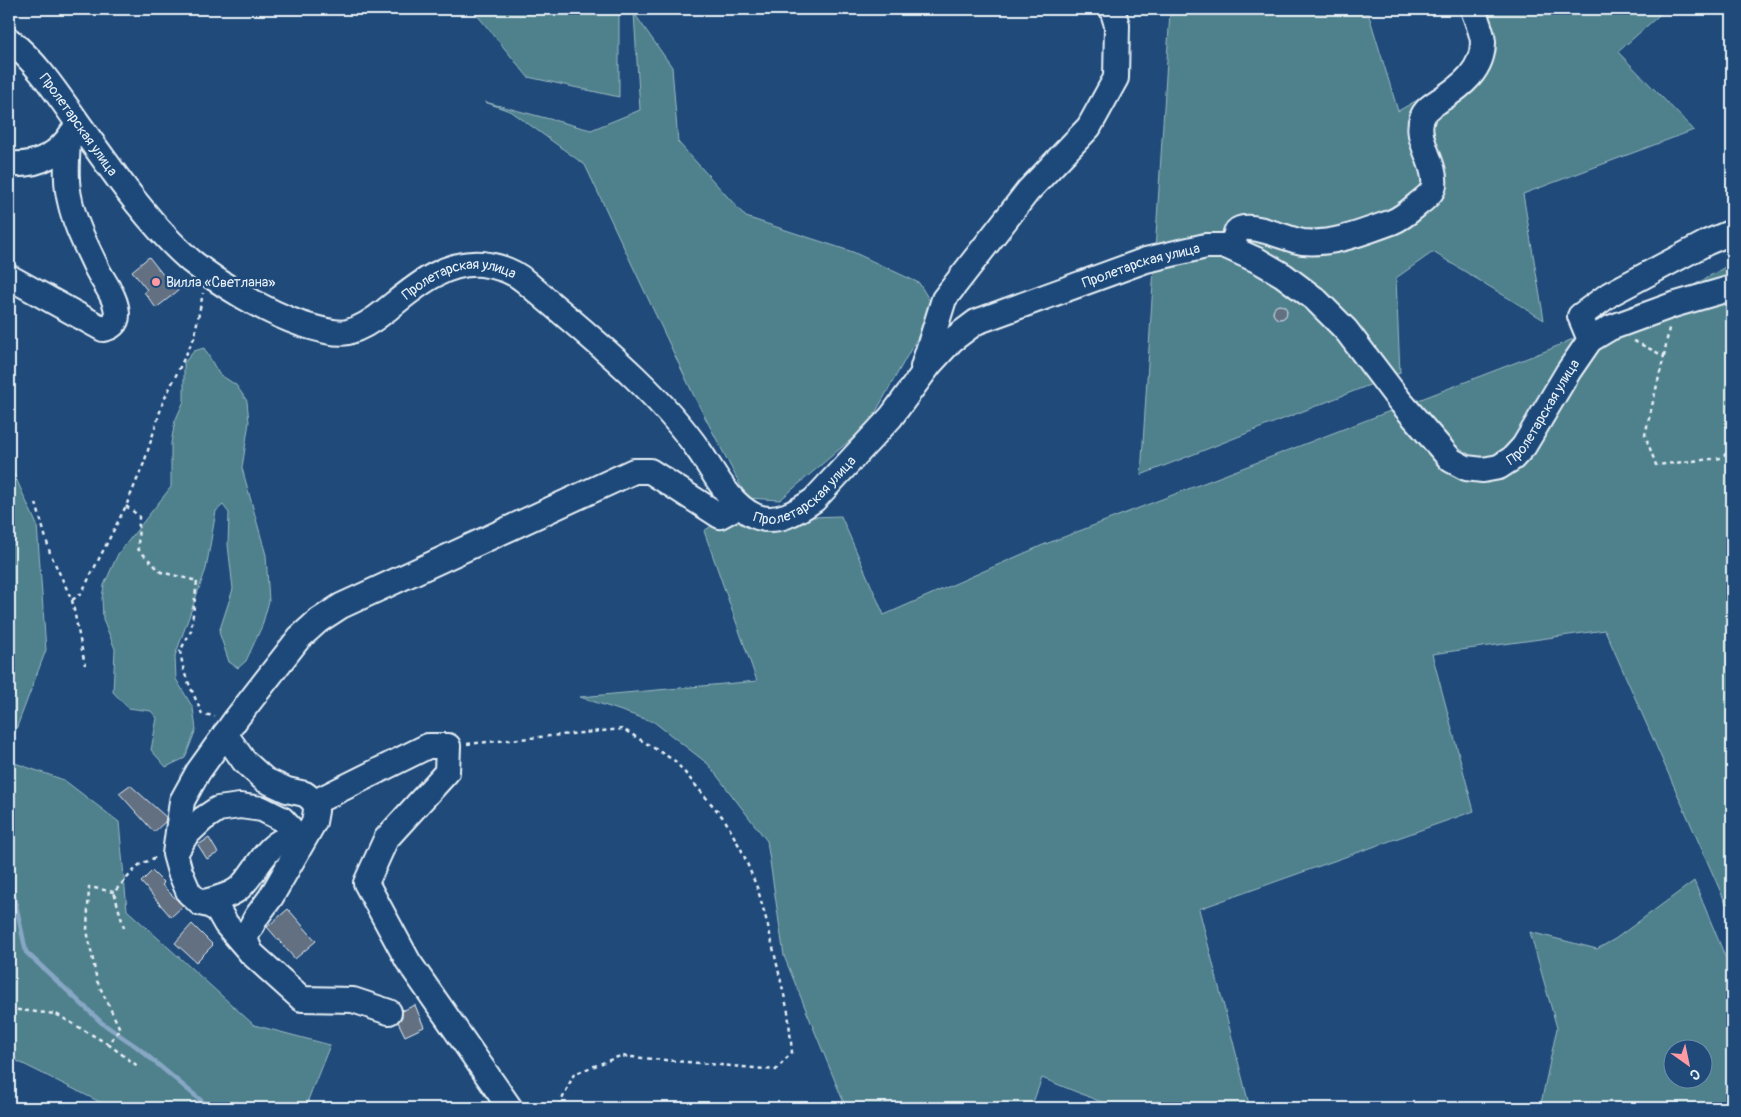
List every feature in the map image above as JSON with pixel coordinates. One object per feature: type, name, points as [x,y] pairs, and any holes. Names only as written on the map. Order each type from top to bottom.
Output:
[{"type":"street","points":[[920,379],[944,299],[1028,191],[1089,128],[1116,78],[1116,25],[1112,9]]},
{"type":"street","points":[[1226,246],[1234,241],[1237,230],[1244,228],[1274,233],[1303,242],[1332,241],[1394,221],[1429,194],[1434,186],[1432,169],[1422,136],[1421,119],[1428,108],[1465,83],[1479,64],[1483,41],[1473,9]]},
{"type":"street","name":"Пролетарская улица","points":[[9,40],[23,52],[46,78],[73,131],[114,173],[159,229],[190,260],[227,286],[264,307],[301,324],[332,332],[348,332],[369,324],[419,284],[442,270],[469,263],[496,266],[521,277],[607,352],[659,401],[696,446],[730,498],[755,516],[770,519],[786,517],[814,500],[857,456],[891,417],[952,340],[976,322],[1146,260],[1206,246],[1226,246],[1259,261],[1283,275],[1315,299],[1346,330],[1399,400],[1451,460],[1466,468],[1482,470],[1499,467],[1513,458],[1524,446],[1568,372],[1590,340],[1610,328],[1673,304],[1732,288]]},
{"type":"street","points":[[9,164],[24,165],[44,160],[73,131]]},
{"type":"street","points":[[9,277],[98,327],[103,329],[109,328],[115,324],[118,316],[113,299],[81,235],[70,201],[66,170],[73,131]]},
{"type":"street","points":[[1590,340],[1580,316],[1610,294],[1708,242],[1732,232]]},
{"type":"street","points":[[389,1012],[354,1000],[302,999],[251,953],[226,924],[218,910],[200,903],[189,893],[175,854],[182,801],[198,772],[230,727],[299,638],[318,621],[341,606],[634,471],[650,471],[720,516],[731,510],[730,498]]},
{"type":"street","points":[[230,727],[244,761],[265,780],[287,790],[305,794],[315,802],[316,811],[314,822],[271,897],[247,934],[246,941],[251,953]]},
{"type":"street","points":[[315,802],[428,746],[448,746],[447,772],[386,839],[366,883],[408,961],[510,1108]]},
{"type":"street","points":[[175,854],[186,835],[203,819],[218,809],[240,806],[262,808],[282,818],[302,842]]},
{"type":"street","points":[[200,903],[237,890],[250,876],[256,865],[278,844],[289,839],[302,842]]},
{"type":"path","points":[[72,600],[81,594],[126,506],[144,463],[163,402],[194,338],[206,272]]},
{"type":"path","points":[[1673,304],[1664,356],[1644,435],[1656,466],[1721,458],[1732,449]]},
{"type":"path","points":[[1610,328],[1664,356]]},
{"type":"path","points":[[36,503],[50,553],[72,600],[85,665]]},
{"type":"path","points":[[126,506],[139,516],[138,549],[161,572],[196,581],[191,631],[180,651],[184,672],[202,714],[230,727]]},
{"type":"path","points":[[448,746],[623,729],[675,761],[725,820],[742,851],[758,890],[789,1022],[792,1052],[776,1070],[620,1056],[574,1074],[558,1108]]},
{"type":"path","points":[[114,892],[139,865],[156,857],[175,854]]},
{"type":"path","points":[[108,1044],[120,1029],[98,981],[87,930],[89,887],[114,892]]},
{"type":"path","points":[[114,892],[124,928]]},
{"type":"path","points":[[9,1009],[56,1014],[108,1044],[139,1067]]},
{"type":"green space","points":[[472,9],[619,9],[619,97],[528,77]]},
{"type":"green space","points":[[1168,9],[1367,9],[1398,111],[1449,82],[1475,55],[1461,9],[1666,9],[1618,52],[1694,130],[1523,194],[1544,320],[1433,252],[1396,278],[1400,373],[1141,475],[1170,12]]},
{"type":"green space","points":[[634,13],[672,67],[678,142],[746,217],[853,252],[919,283],[934,308],[869,424],[780,500],[747,498],[694,396],[585,165],[512,112],[485,102],[591,130],[640,110]]},
{"type":"green space","points":[[1732,263],[1732,902],[1726,904],[1605,630],[1432,654],[1474,811],[1199,909],[1250,1108],[1116,1108],[1042,1078],[1031,1108],[846,1108],[784,956],[767,841],[708,764],[654,722],[580,697],[757,681],[704,531],[720,520],[841,516],[884,615],[1043,545],[1548,350],[1694,285]]},
{"type":"green space","points":[[204,348],[219,374],[236,385],[247,401],[249,422],[242,468],[266,555],[269,601],[262,626],[246,661],[238,668],[229,662],[219,632],[233,589],[228,545],[229,513],[223,505],[216,511],[206,569],[175,656],[176,679],[193,708],[196,729],[185,758],[166,767],[151,750],[157,718],[151,711],[128,708],[113,692],[115,649],[103,619],[102,598],[104,585],[118,554],[171,487],[171,443],[175,421],[184,401],[184,363],[194,351]]},
{"type":"green space","points":[[9,463],[37,525],[46,650],[9,748]]},
{"type":"green space","points":[[9,761],[64,780],[119,822],[127,910],[254,1025],[330,1045],[308,1100],[314,1108],[112,1108],[9,1057]]},
{"type":"green space","points":[[1694,881],[1732,973],[1732,1108],[1540,1108],[1557,1028],[1530,932],[1597,949],[1615,939]]},
{"type":"building","points":[[149,257],[164,276],[167,274],[179,290],[156,308],[144,292],[147,290],[132,271]]},
{"type":"building","points":[[1277,305],[1283,305],[1287,312],[1283,319],[1277,319],[1273,315],[1273,309]]},
{"type":"building","points":[[130,785],[166,817],[165,822],[154,832],[119,793]]},
{"type":"building","points":[[209,838],[218,853],[207,859],[198,845]]},
{"type":"building","points":[[152,871],[164,883],[162,885],[183,906],[171,917],[141,882]]},
{"type":"building","points":[[288,909],[316,941],[295,959],[267,927]]},
{"type":"building","points":[[192,924],[213,945],[196,962],[175,943]]},
{"type":"building","points":[[415,1005],[424,1027],[405,1036],[398,1022],[402,1017],[402,1011]]},
{"type":"waterway","points":[[9,872],[26,952],[102,1023],[137,1047],[210,1108]]},
{"type":"place","name":"Вилла «Светлана»","points":[[156,282]]}]
